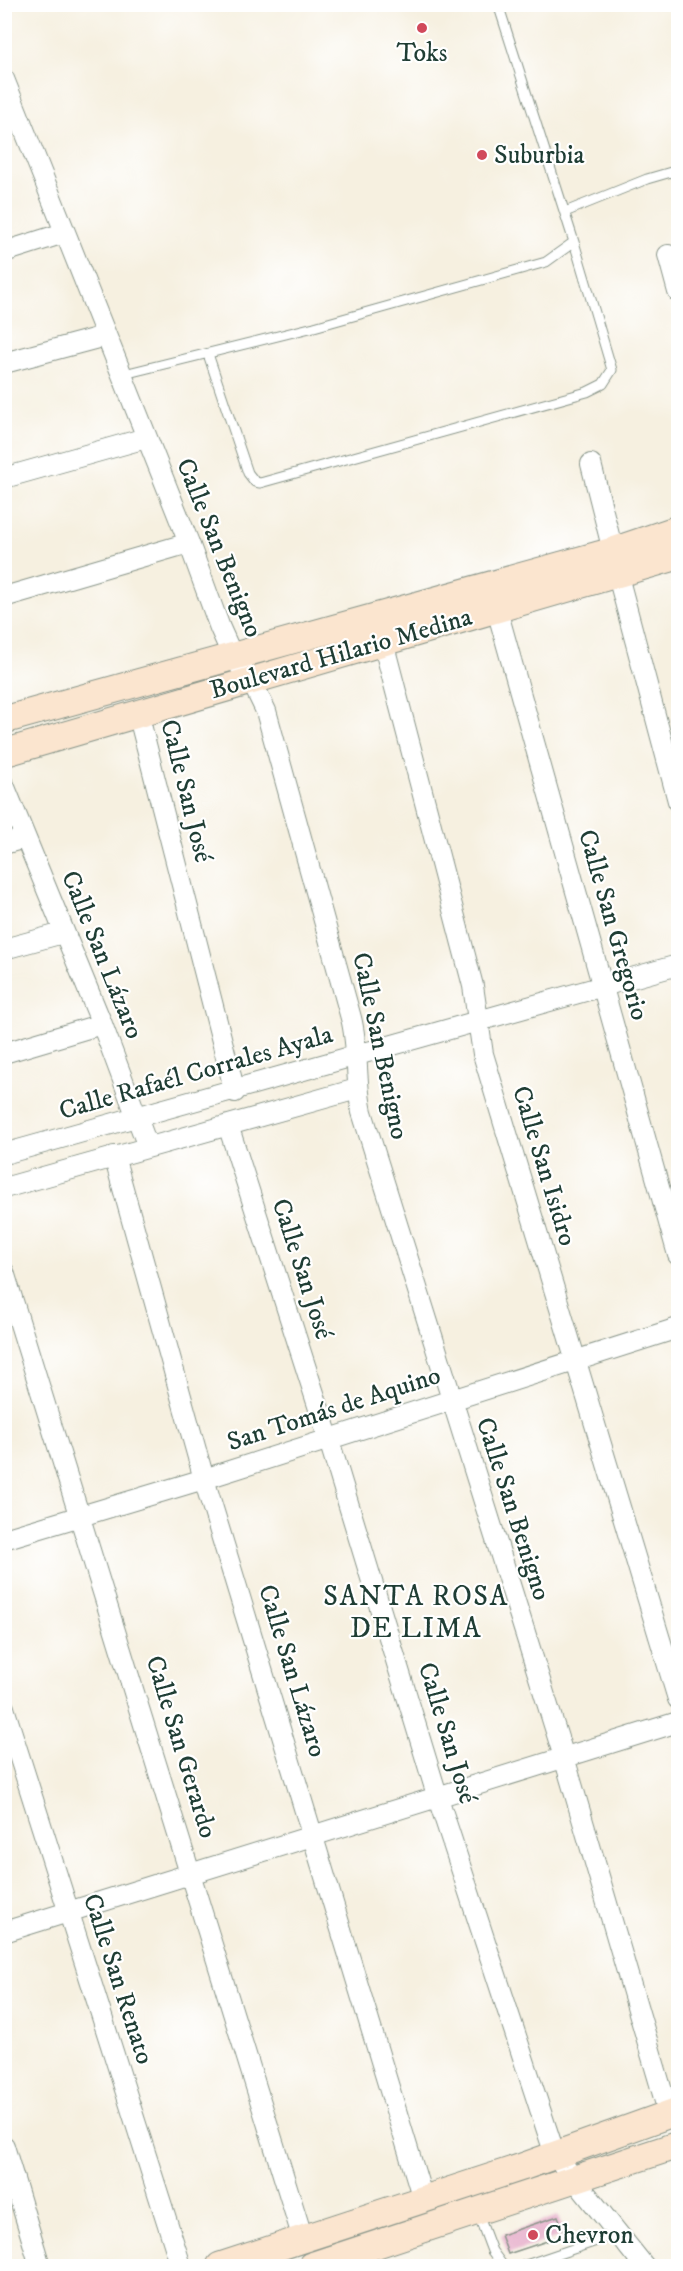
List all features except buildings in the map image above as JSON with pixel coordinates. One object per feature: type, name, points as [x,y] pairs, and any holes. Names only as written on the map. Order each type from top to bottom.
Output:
[{"type":"main road","name":"Boulevard Hilario Medina","points":[[4,753],[497,610],[616,563],[678,529]]},
{"type":"main road","name":"Boulevard Hilario Medina","points":[[4,720],[233,657],[616,563],[678,556]]},
{"type":"main road","points":[[220,2266],[674,2113]]},
{"type":"main road","points":[[311,2266],[678,2145]]},
{"type":"street","name":"Calle San Benigno","points":[[4,79],[120,375],[189,543],[219,628],[233,657],[260,696],[351,1018],[357,1056],[357,1089],[450,1400],[674,2113]]},
{"type":"street","points":[[4,252],[64,233]]},
{"type":"street","points":[[668,255],[678,292]]},
{"type":"street","points":[[4,363],[105,336]]},
{"type":"street","points":[[4,478],[146,438]]},
{"type":"street","points":[[591,464],[678,801]]},
{"type":"street","points":[[4,597],[189,543]]},
{"type":"street","name":"Calle San Gregorio","points":[[497,610],[678,1255]]},
{"type":"street","name":"Calle San Isidro","points":[[383,642],[480,1021],[483,1054],[678,1699]]},
{"type":"street","name":"Calle San José","points":[[138,713],[235,1092]]},
{"type":"street","name":"Calle San Lázaro","points":[[4,785],[102,1024],[148,1147]]},
{"type":"street","points":[[4,844],[25,838]]},
{"type":"street","points":[[4,949],[63,933]]},
{"type":"street","name":"Calle Rafaél Corrales Ayala","points":[[4,1154],[235,1092],[601,985],[678,965]]},
{"type":"street","points":[[4,1053],[102,1024]]},
{"type":"street","points":[[4,1188],[357,1089]]},
{"type":"street","name":"Calle San José","points":[[228,1125],[328,1437],[437,1795],[555,2155],[644,2266]]},
{"type":"street","name":"Calle San Lázaro","points":[[114,1156],[204,1479],[423,2199]]},
{"type":"street","name":"Calle San Gerardo","points":[[4,1272],[303,2239]]},
{"type":"street","name":"San Tomás de Aquino","points":[[4,1539],[204,1479],[328,1437],[678,1328]]},
{"type":"street","name":"Calle San Renato","points":[[4,1708],[181,2266]]},
{"type":"street","points":[[4,1932],[314,1836],[437,1795],[678,1722]]},
{"type":"street","points":[[4,2146],[40,2266]]},
{"type":"lane","points":[[208,354],[248,473],[255,482],[260,483],[587,392],[603,384],[612,370],[565,212],[498,4]]},
{"type":"lane","points":[[565,212],[647,179],[678,170]]},
{"type":"lane","points":[[120,375],[208,354],[546,262],[574,242]]},
{"type":"lane","points":[[477,2211],[492,2252],[503,2266]]},
{"type":"lane","points":[[523,2266],[617,2234]]},
{"type":"place","name":"Toks","points":[[422,28]]},
{"type":"place","name":"Suburbia","points":[[482,155]]},
{"type":"place","name":"Chevron","points":[[533,2235]]},
{"type":"district","name":"SANTA ROSA DE LIMA","points":[[416,1612]]}]
